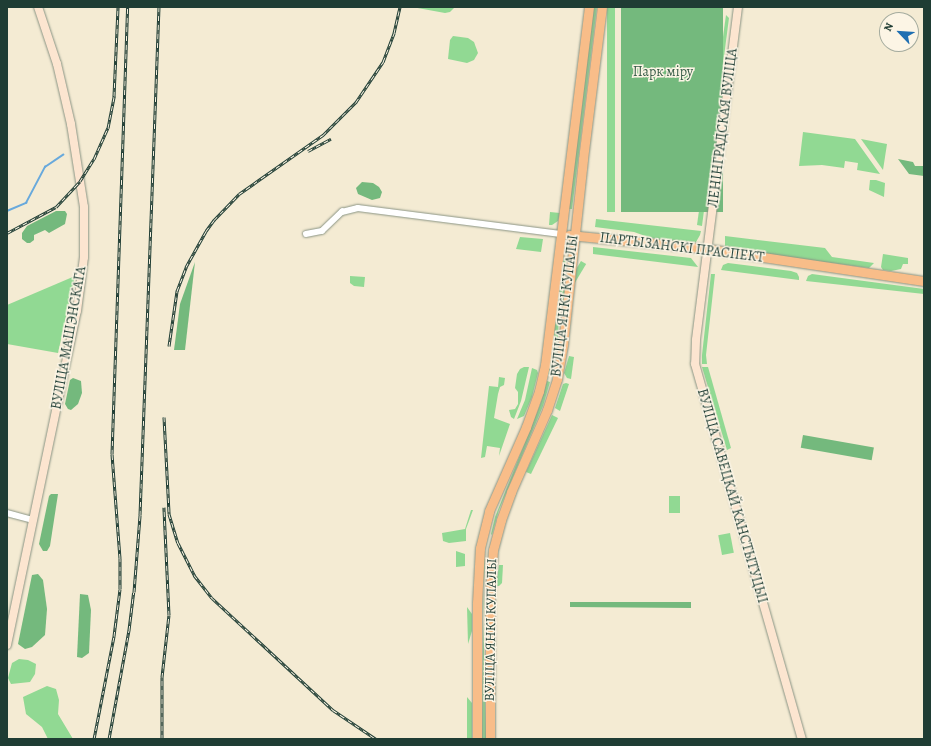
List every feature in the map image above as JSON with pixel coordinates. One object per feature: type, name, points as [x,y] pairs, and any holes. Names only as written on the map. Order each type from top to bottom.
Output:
[{"type":"main road","name":"ВУЛІЦА МАШЭНСКАГА","points":[[7,645],[77,311],[81,284],[85,230],[84,207],[65,96],[57,64],[38,7]]},
{"type":"main road","name":"ВУЛІЦА ЯНКІ КУПАЛЫ","points":[[477,739],[477,611],[480,548],[489,511],[526,427],[539,391],[548,346],[589,7]]},
{"type":"main road","name":"ВУЛІЦА ЯНКІ КУПАЛЫ","points":[[490,739],[490,594],[493,550],[509,499],[547,410],[557,379],[602,7]]},
{"type":"main road","name":"ЛЕНІНГРАДСКАЯ ВУЛІЦА","points":[[708,249],[738,7]]},
{"type":"main road","name":"ПАРТЫЗАНСКІ ПРАСПЕКТ","points":[[562,234],[708,249],[924,281]]},
{"type":"main road","name":"ВУЛІЦА САВЕЦКАЙ КАНСТЫТУЦЫІ","points":[[708,249],[696,340],[695,364],[802,739]]},
{"type":"main road","points":[[480,548],[493,550]]},
{"type":"street","name":"ПАРТЫЗАНСКІ ПРАСПЕКТ","points":[[306,234],[322,231],[342,212],[358,208],[562,234]]},
{"type":"street","points":[[7,513],[33,520]]},
{"type":"green space","points":[[412,7],[455,7],[450,12],[445,13]]},
{"type":"green space","points":[[593,7],[597,7],[572,209],[567,209]]},
{"type":"green space","points":[[607,7],[615,7],[615,212],[607,212]]},
{"type":"green space","name":"Парк міру","points":[[621,7],[723,7],[723,212],[621,212]]},
{"type":"green space","points":[[726,15],[729,18],[702,226],[697,225]]},
{"type":"green space","points":[[453,36],[468,38],[474,42],[478,53],[474,60],[467,63],[448,59],[450,40]]},
{"type":"green space","points":[[803,132],[855,139],[880,174],[857,170],[858,163],[845,161],[844,168],[822,165],[799,166]]},
{"type":"green space","points":[[861,139],[887,144],[883,170]]},
{"type":"green space","points":[[898,159],[913,162],[915,166],[924,166],[924,176],[909,174]]},
{"type":"green space","points":[[870,180],[885,183],[884,197],[869,190]]},
{"type":"green space","points":[[362,182],[373,183],[379,187],[382,192],[380,198],[372,200],[358,194],[356,188]]},
{"type":"green space","points":[[56,211],[65,211],[67,214],[65,224],[49,233],[45,230],[34,235],[34,240],[30,243],[27,243],[22,239],[22,233],[27,226]]},
{"type":"green space","points":[[550,212],[560,213],[558,221],[552,225],[549,225]]},
{"type":"green space","points":[[596,219],[701,231],[696,242],[692,243],[651,238],[634,232],[595,227]]},
{"type":"green space","points":[[725,236],[825,248],[832,257],[874,263],[869,268],[725,249]]},
{"type":"green space","points":[[520,237],[543,239],[541,252],[516,249]]},
{"type":"green space","points":[[593,247],[691,258],[698,267],[593,254]]},
{"type":"green space","points":[[883,254],[908,258],[908,264],[903,264],[901,269],[891,271],[883,270],[881,267]]},
{"type":"green space","points":[[564,257],[566,258],[559,313],[558,336],[552,375],[548,374]]},
{"type":"green space","points":[[581,261],[586,264],[554,317],[549,314]]},
{"type":"green space","points":[[195,262],[185,350],[174,350],[180,304]]},
{"type":"green space","points":[[728,263],[791,271],[797,273],[799,280],[721,270],[723,265]]},
{"type":"green space","points":[[711,274],[715,274],[706,355],[707,364],[702,364],[702,355]]},
{"type":"green space","points":[[812,274],[924,289],[924,294],[806,281],[808,276]]},
{"type":"green space","points":[[75,276],[58,353],[7,344],[7,305]]},
{"type":"green space","points":[[350,276],[365,277],[364,287],[354,286],[350,283]]},
{"type":"green space","points":[[569,356],[574,357],[571,379],[567,378],[564,373]]},
{"type":"green space","points":[[529,367],[521,401],[514,419],[511,417],[509,410],[515,409],[518,404],[518,392],[515,388],[517,374],[520,369]]},
{"type":"green space","points":[[702,367],[708,367],[731,448],[727,450]]},
{"type":"green space","points":[[532,368],[537,370],[538,373],[532,397],[524,416],[517,419],[525,400]]},
{"type":"green space","points":[[499,377],[505,378],[504,385],[500,387],[498,394],[494,418],[510,424],[499,456],[500,448],[487,446],[485,457],[481,458],[489,386],[498,387]]},
{"type":"green space","points":[[73,378],[81,381],[82,393],[78,404],[71,410],[68,409],[65,404],[70,380]]},
{"type":"green space","points":[[547,381],[550,382],[543,406],[499,510],[492,535],[495,517],[540,405]]},
{"type":"green space","points":[[563,384],[569,384],[560,411],[555,408]]},
{"type":"green space","points":[[552,415],[558,418],[531,474],[526,472]]},
{"type":"green space","points":[[803,435],[874,448],[872,460],[801,448]]},
{"type":"green space","points":[[51,494],[58,494],[50,546],[47,551],[43,551],[39,544],[49,496]]},
{"type":"green space","points":[[669,496],[680,496],[680,513],[669,513]]},
{"type":"green space","points":[[471,510],[473,510],[466,529],[466,541],[449,543],[443,541],[442,533],[465,529]]},
{"type":"green space","points":[[730,533],[734,553],[722,555],[718,535]]},
{"type":"green space","points":[[456,551],[465,554],[465,566],[456,567]]},
{"type":"green space","points":[[484,559],[485,559],[484,589]]},
{"type":"green space","points":[[499,565],[503,565],[502,583],[499,586],[496,586]]},
{"type":"green space","points":[[38,574],[43,580],[47,609],[45,635],[32,647],[25,649],[18,644],[32,575]]},
{"type":"green space","points":[[80,594],[88,595],[91,610],[89,653],[82,658],[77,657]]},
{"type":"green space","points":[[570,602],[691,602],[691,608],[570,607]]},
{"type":"green space","points":[[467,607],[472,614],[472,631],[468,644]]},
{"type":"green space","points":[[483,619],[486,739],[482,739]]},
{"type":"green space","points":[[19,659],[28,660],[36,664],[35,674],[30,682],[11,684],[8,678],[12,663]]},
{"type":"green space","points":[[47,686],[56,689],[59,700],[58,714],[73,739],[48,739],[42,727],[26,714],[23,697]]},
{"type":"green space","points":[[467,697],[472,703],[472,739],[467,739]]},
{"type":"waterway","points":[[7,211],[26,203],[45,167],[63,155]]},
{"type":"railway","points":[[7,233],[56,207],[80,181],[94,159],[108,128],[114,96],[118,7]]},
{"type":"railway","points":[[94,739],[114,636],[120,589],[120,558],[112,454],[128,7]]},
{"type":"railway","points":[[109,739],[129,630],[134,592],[140,515],[159,7]]},
{"type":"railway","points":[[169,346],[177,291],[186,267],[206,231],[214,220],[239,194],[323,135],[356,102],[383,62],[394,33],[400,7]]},
{"type":"railway","points":[[308,151],[331,139]]},
{"type":"railway","points":[[164,417],[169,514],[178,543],[194,575],[212,598],[333,710],[376,739]]},
{"type":"railway","points":[[162,739],[162,677],[169,615],[164,507]]}]
